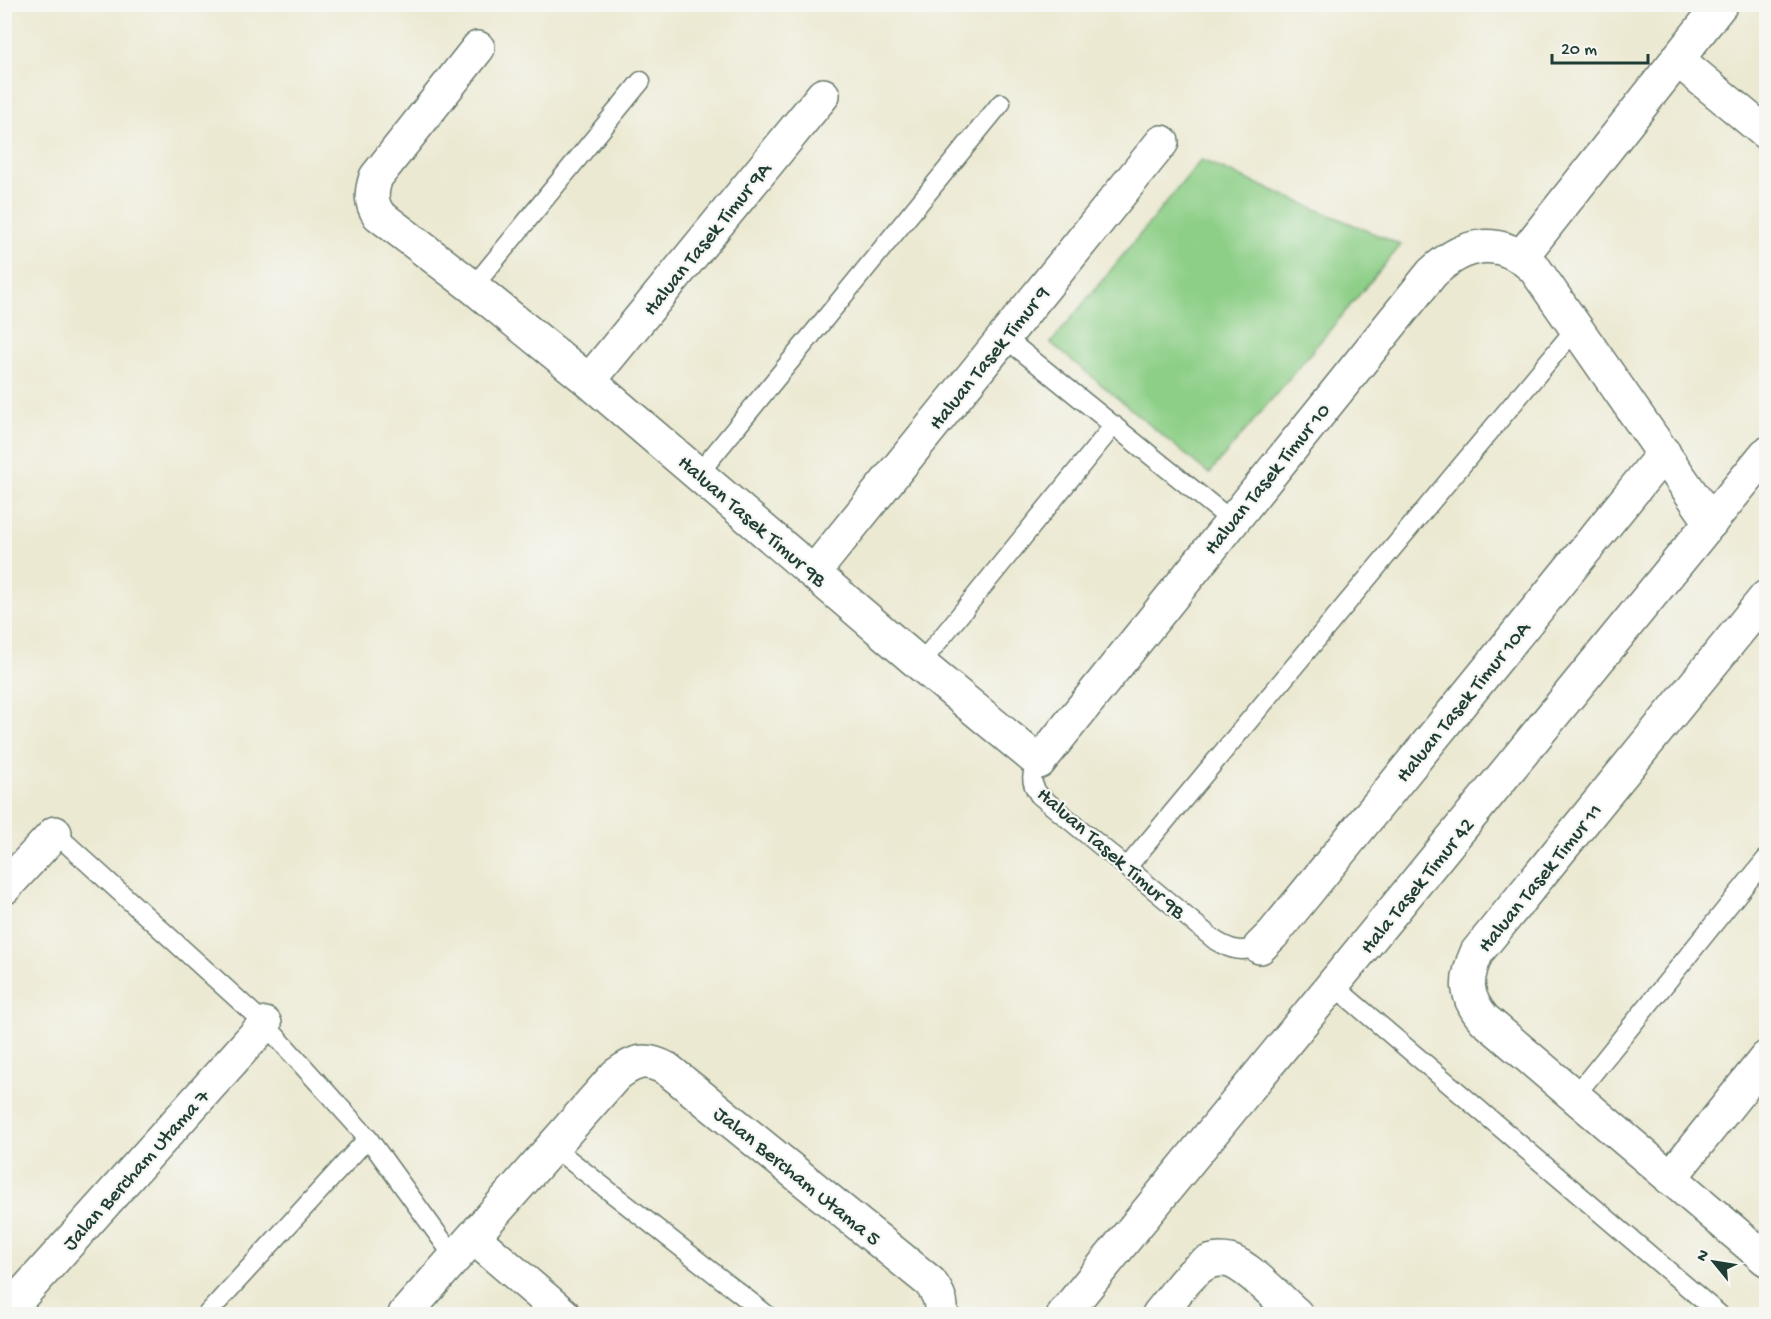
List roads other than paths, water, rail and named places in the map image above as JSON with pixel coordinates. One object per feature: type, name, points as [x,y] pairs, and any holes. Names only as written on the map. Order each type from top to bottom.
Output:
[{"type":"street","points":[[1711,522],[1528,263],[1677,59],[1721,4]]},
{"type":"street","name":"Haluan Tasek Timur 9B","points":[[478,48],[376,177],[372,188],[374,207],[385,220],[473,287],[589,381],[920,664],[1039,762]]},
{"type":"street","points":[[1677,59],[1767,133]]},
{"type":"street","name":"Haluan Tasek Timur 9A","points":[[589,381],[823,95]]},
{"type":"street","name":"Haluan Tasek Timur 9","points":[[814,572],[1162,142]]},
{"type":"street","name":"Haluan Tasek Timur 10","points":[[1039,762],[1432,273],[1447,260],[1464,250],[1484,246],[1504,248],[1528,263]]},
{"type":"street","name":"Haluan Tasek Timur 10A","points":[[1260,947],[1296,906],[1664,453]]},
{"type":"street","name":"Hala Tasek Timur 42","points":[[1064,1314],[1767,454]]},
{"type":"street","name":"Haluan Tasek Timur 11","points":[[1767,597],[1477,952],[1468,980],[1469,994],[1475,1008],[1484,1019],[1767,1259]]},
{"type":"street","points":[[4,888],[55,833]]},
{"type":"street","name":"Jalan Bercham Utama 7","points":[[5,1314],[265,1024]]},
{"type":"street","points":[[1670,1178],[1767,1058]]},
{"type":"street","name":"Jalan Bercham Utama 5","points":[[553,1147],[616,1075],[629,1065],[642,1061],[655,1062],[685,1083],[930,1282],[938,1293],[941,1309]]},
{"type":"street","points":[[405,1314],[553,1147]]},
{"type":"street","points":[[464,1248],[563,1314]]},
{"type":"street","points":[[1159,1314],[1194,1272],[1204,1264],[1216,1260],[1229,1261],[1241,1266],[1296,1314]]},
{"type":"lane","points":[[473,287],[641,81]]},
{"type":"lane","points":[[699,473],[1001,103]]},
{"type":"lane","points":[[1128,866],[1576,328]]},
{"type":"lane","points":[[1004,337],[1232,521]]},
{"type":"lane","points":[[920,664],[1114,425]]},
{"type":"lane","name":"Haluan Tasek Timur 9B","points":[[1039,762],[1031,778],[1039,795],[1128,866],[1216,941],[1228,948],[1244,952],[1260,947]]},
{"type":"lane","points":[[55,833],[265,1024],[464,1248]]},
{"type":"lane","points":[[1574,1097],[1767,859]]},
{"type":"lane","points":[[1334,986],[1719,1314]]},
{"type":"lane","points":[[207,1314],[368,1138]]},
{"type":"lane","points":[[553,1147],[766,1314]]}]
